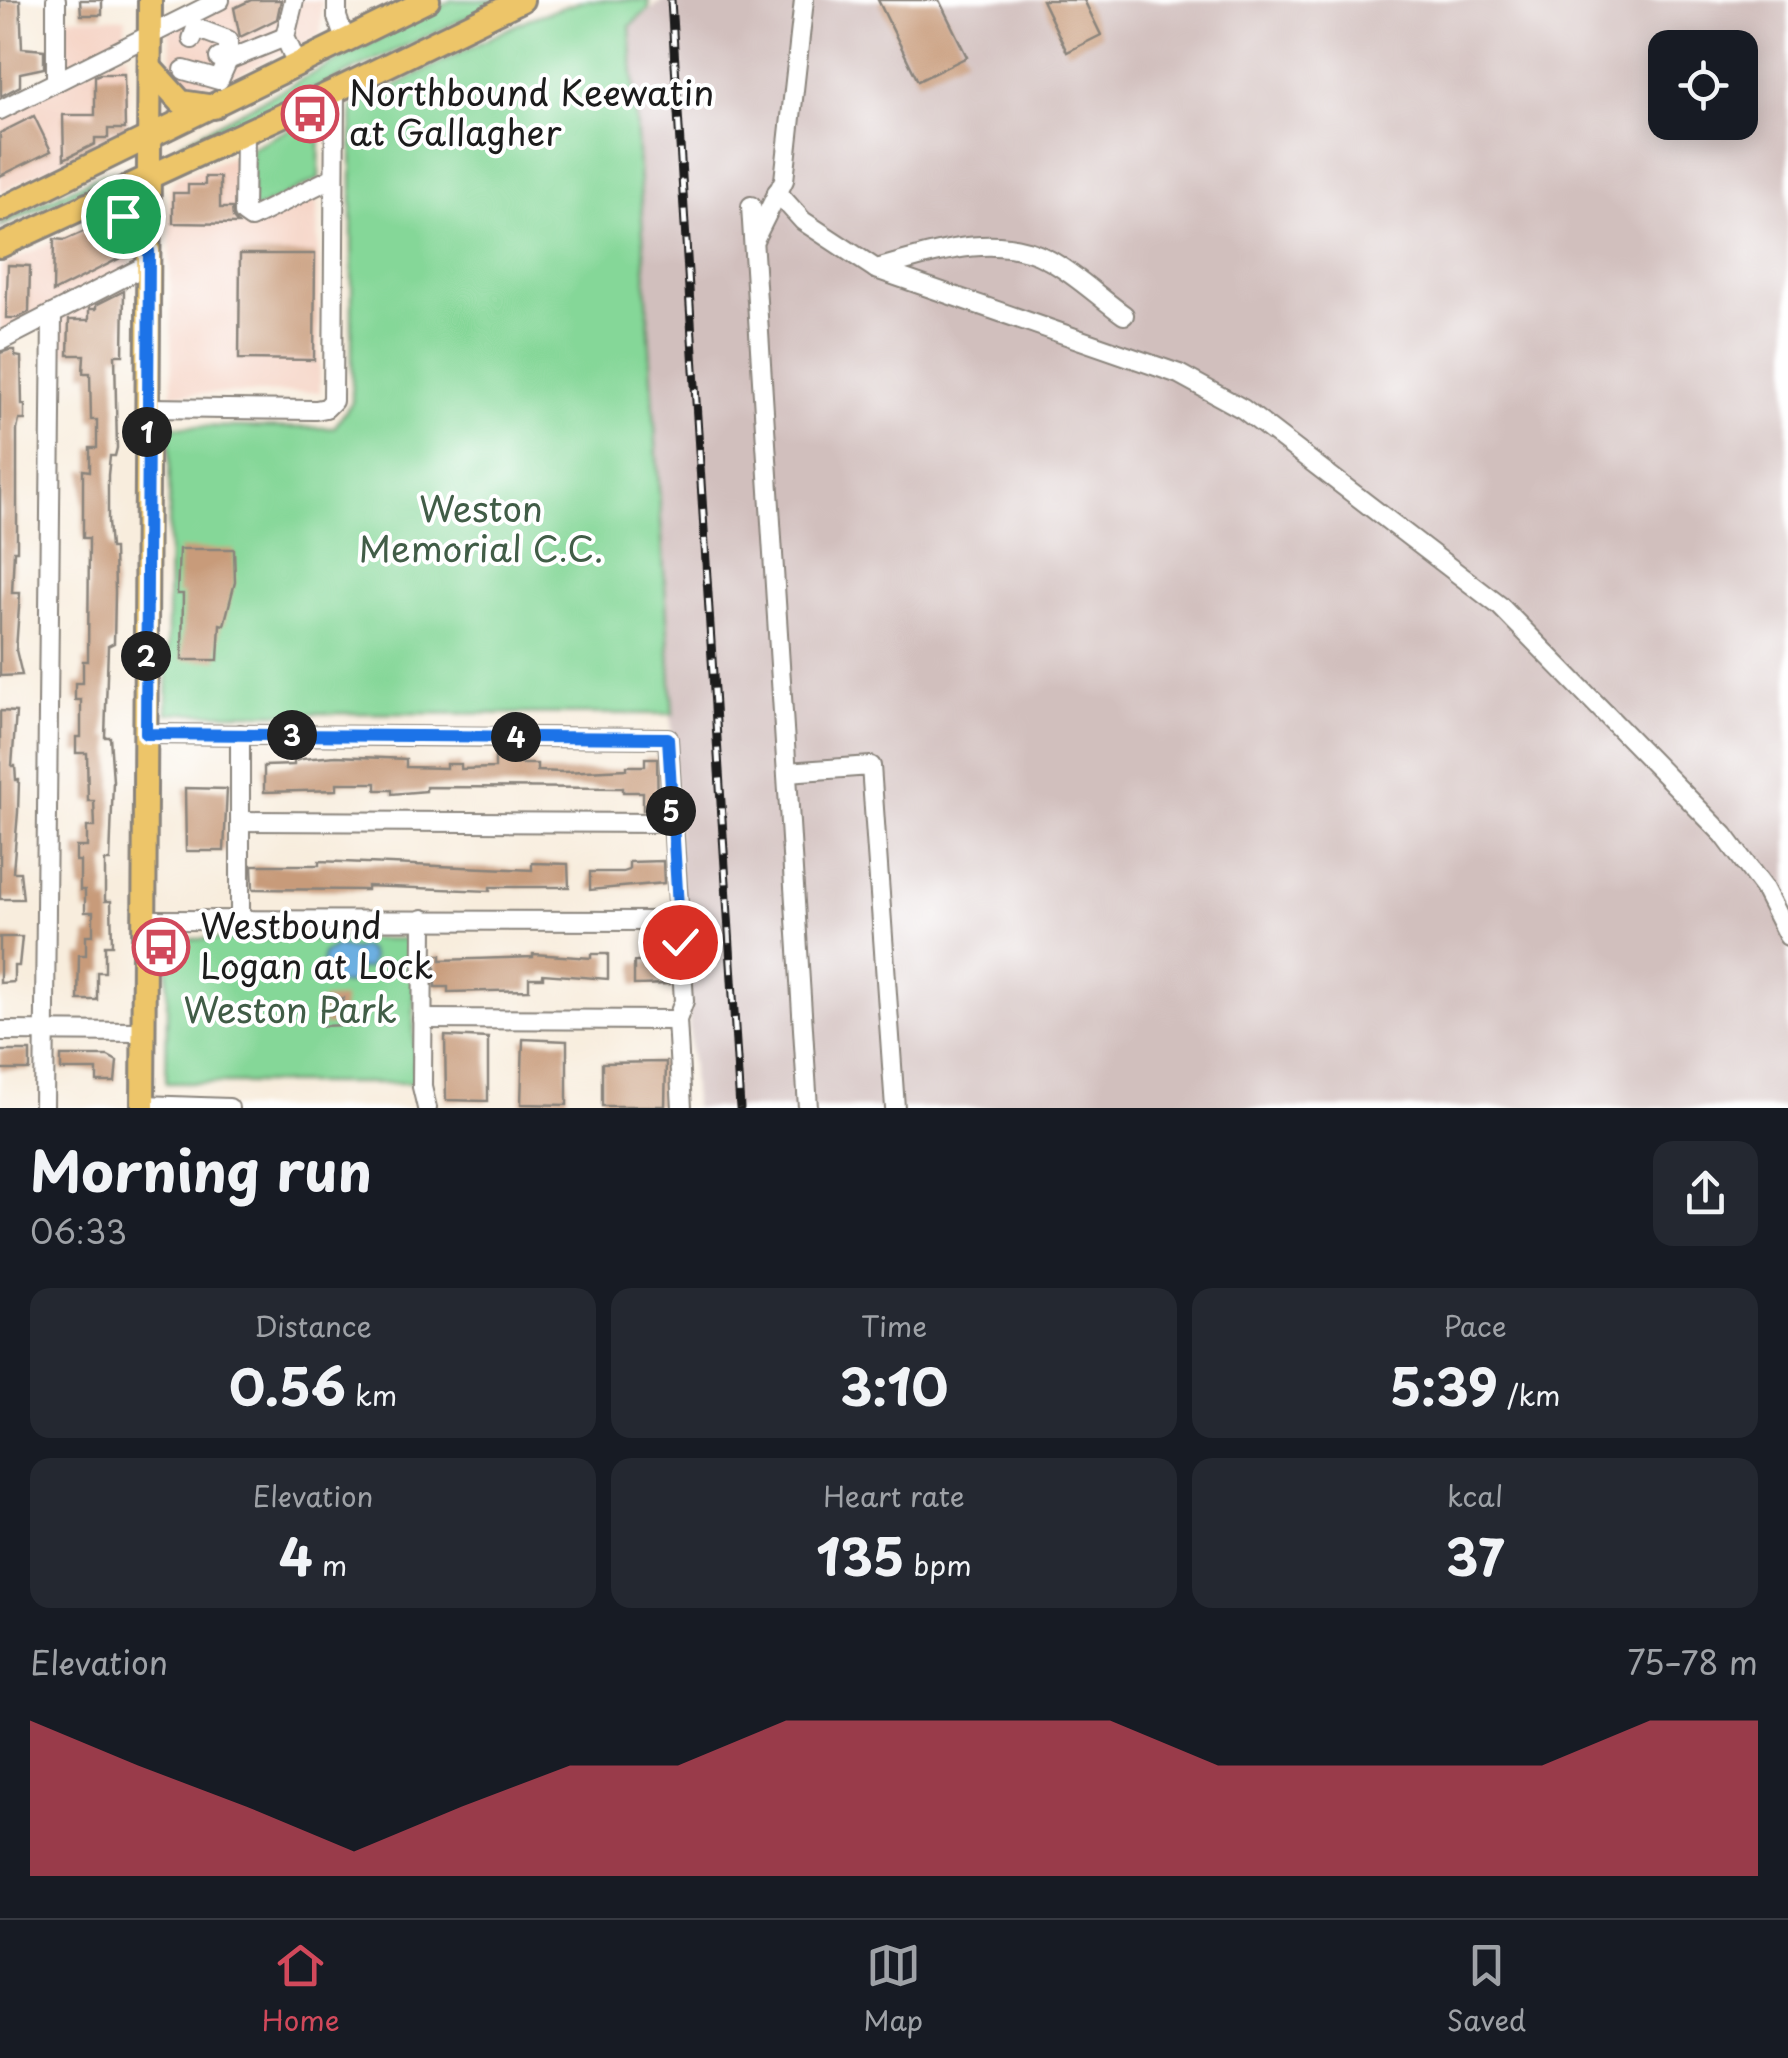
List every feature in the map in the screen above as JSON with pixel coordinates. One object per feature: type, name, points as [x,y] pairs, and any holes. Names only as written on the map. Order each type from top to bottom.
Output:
[{"type":"main road","points":[[143,1106],[148,176],[150,68],[158,31],[150,0]]},
{"type":"main road","points":[[0,210],[428,0]]},
{"type":"main road","points":[[0,246],[336,92],[522,0]]},
{"type":"main road","points":[[150,68],[181,102],[214,106]]},
{"type":"main road","points":[[87,205],[120,214],[131,224],[149,258]]},
{"type":"street","points":[[56,0],[56,82]]},
{"type":"street","points":[[0,110],[220,0]]},
{"type":"street","points":[[294,0],[285,37],[297,64]]},
{"type":"street","points":[[338,0],[337,17],[345,40]]},
{"type":"street","points":[[753,243],[784,180],[804,0]]},
{"type":"street","points":[[158,31],[212,51],[258,84]]},
{"type":"street","points":[[184,70],[212,51],[285,37]]},
{"type":"street","points":[[150,68],[184,70],[219,80],[212,51]]},
{"type":"street","points":[[148,408],[326,408],[334,401],[336,92]]},
{"type":"street","points":[[244,132],[244,213],[251,218],[334,177]]},
{"type":"street","points":[[777,192],[803,220],[876,269],[1179,374],[1243,409],[1500,606],[1724,834],[1763,887],[1788,936]]},
{"type":"street","points":[[751,206],[808,1108]]},
{"type":"street","points":[[876,269],[958,247],[1002,245],[1048,258],[1124,315]]},
{"type":"street","points":[[0,341],[149,258]]},
{"type":"street","points":[[44,1108],[52,314]]},
{"type":"street","points":[[146,734],[668,738],[684,1001],[677,1020],[682,1108]]},
{"type":"street","points":[[240,734],[240,918]]},
{"type":"street","points":[[787,772],[871,766],[895,1108]]},
{"type":"street","points":[[240,821],[671,823]]},
{"type":"street","points":[[144,920],[679,921]]},
{"type":"street","points":[[423,920],[422,1087],[427,1108]]},
{"type":"street","points":[[422,1020],[677,1020]]},
{"type":"street","points":[[0,1031],[144,1032]]},
{"type":"street","points":[[143,1106],[229,1108]]},
{"type":"shaded area","points":[[230,0],[321,0],[321,35],[215,85],[174,79],[169,30]]},
{"type":"shaded area","points":[[663,0],[1788,0],[1788,1108],[694,1108],[630,26]]},
{"type":"shaded area","points":[[62,17],[126,18],[124,43],[64,68]]},
{"type":"shaded area","points":[[127,52],[128,129],[0,192],[0,114]]},
{"type":"shaded area","points":[[238,154],[238,225],[248,225],[317,194],[320,392],[172,394],[169,189],[176,179]]},
{"type":"shaded area","points":[[96,221],[120,230],[132,268],[0,334],[0,267]]},
{"type":"shaded area","points":[[125,284],[125,354],[60,354],[59,318]]},
{"type":"green space","points":[[452,0],[504,0],[190,147],[181,143]]},
{"type":"green space","name":"Weston Memorial C.C.","points":[[585,0],[649,0],[649,9],[630,26],[673,714],[167,713],[170,426],[334,428],[352,402],[352,107],[528,19]]},
{"type":"green space","points":[[308,120],[320,126],[319,179],[257,209],[251,207],[251,148]]},
{"type":"green space","points":[[115,171],[114,176],[0,227],[4,220]]},
{"type":"green space","name":"Weston Park","points":[[168,939],[414,939],[414,1083],[166,1083]]},
{"type":"water","points":[[336,946],[369,951],[372,959],[368,968],[359,969],[354,983],[334,984],[325,975],[323,954]]},
{"type":"building","points":[[0,0],[20,0],[22,48],[44,50],[44,68],[20,73],[20,86],[1,96]]},
{"type":"building","points":[[80,0],[102,0],[102,15],[81,15]]},
{"type":"building","points":[[251,0],[281,0],[277,19],[240,37],[234,8]]},
{"type":"building","points":[[878,0],[939,0],[967,57],[918,81]]},
{"type":"building","points":[[1042,0],[1084,0],[1101,35],[1067,52]]},
{"type":"building","points":[[124,74],[125,129],[108,129],[108,138],[95,138],[95,144],[64,159],[63,115],[95,115],[95,76]]},
{"type":"building","points":[[34,116],[51,151],[0,176],[0,133]]},
{"type":"building","points":[[205,177],[220,177],[220,208],[232,208],[238,224],[173,223],[173,193],[188,193],[188,185],[205,185]]},
{"type":"building","points":[[96,226],[117,233],[124,256],[53,292],[54,239],[65,240]]},
{"type":"building","points":[[240,254],[315,254],[314,360],[239,359]]},
{"type":"building","points":[[8,265],[30,266],[29,312],[17,318],[6,318]]},
{"type":"building","points":[[124,291],[123,355],[115,355],[117,448],[115,456],[110,456],[108,475],[115,592],[114,643],[108,646],[105,737],[110,737],[113,781],[105,901],[111,901],[112,945],[105,945],[105,972],[97,972],[97,1000],[78,1000],[79,955],[86,955],[86,935],[93,935],[93,912],[85,912],[85,890],[80,890],[76,847],[87,847],[87,827],[95,827],[94,801],[88,801],[87,753],[76,753],[76,737],[81,737],[81,700],[75,700],[75,683],[83,683],[83,661],[88,661],[89,538],[83,538],[83,470],[90,471],[90,448],[97,448],[97,420],[91,420],[90,373],[83,373],[84,355],[68,355],[69,320],[89,320],[89,309],[96,309],[96,305]]},
{"type":"building","points":[[15,350],[15,356],[21,357],[25,405],[25,420],[19,420],[17,430],[17,551],[12,593],[20,593],[16,650],[22,675],[0,676],[0,353]]},
{"type":"building","points":[[179,549],[234,549],[235,582],[224,625],[220,624],[218,660],[182,660],[183,594],[177,594]]},
{"type":"building","points":[[0,711],[16,712],[12,766],[19,780],[13,872],[20,872],[23,899],[0,899]]},
{"type":"building","points":[[495,757],[513,757],[513,764],[537,764],[537,771],[563,772],[627,769],[645,766],[645,758],[657,758],[658,810],[643,810],[643,792],[623,792],[623,788],[426,787],[426,791],[392,794],[392,790],[376,790],[376,783],[337,783],[337,790],[264,792],[264,766],[294,765],[294,761],[302,759],[406,759],[406,767],[446,768],[446,764],[461,764],[461,769],[495,768]]},
{"type":"building","points":[[185,788],[227,789],[224,851],[186,851]]},
{"type":"building","points":[[319,861],[532,870],[532,863],[568,864],[569,887],[490,887],[490,891],[367,886],[367,890],[253,889],[252,865],[319,865]]},
{"type":"building","points":[[663,861],[664,883],[590,890],[590,872],[623,872],[629,870],[629,862]]},
{"type":"building","points":[[0,937],[22,937],[14,982],[0,983]]},
{"type":"building","points":[[533,954],[591,958],[591,954],[608,954],[608,979],[543,974],[543,978],[529,978],[529,990],[448,992],[448,987],[435,987],[435,955],[441,955],[441,960]]},
{"type":"building","points":[[634,962],[669,962],[670,984],[634,985]]},
{"type":"building","points":[[343,998],[344,1025],[323,1026],[322,999]]},
{"type":"building","points":[[445,1036],[488,1038],[488,1101],[446,1100]]},
{"type":"building","points":[[523,1039],[567,1041],[567,1105],[521,1104]]},
{"type":"building","points":[[0,1051],[30,1051],[30,1070],[0,1070]]},
{"type":"building","points":[[61,1056],[108,1056],[117,1061],[115,1082],[97,1082],[97,1070],[61,1070]]},
{"type":"building","points":[[666,1062],[665,1106],[602,1106],[602,1063]]},
{"type":"railway","points":[[671,0],[740,1108]]},
{"type":"place","name":"Northbound Keewatin at Gallagher","points":[[310,114]]},
{"type":"place","name":"Westbound Logan at Lock","points":[[161,947]]},
{"type":"route","points":[[123,216],[149,251],[146,734],[668,738],[680,942]]}]
